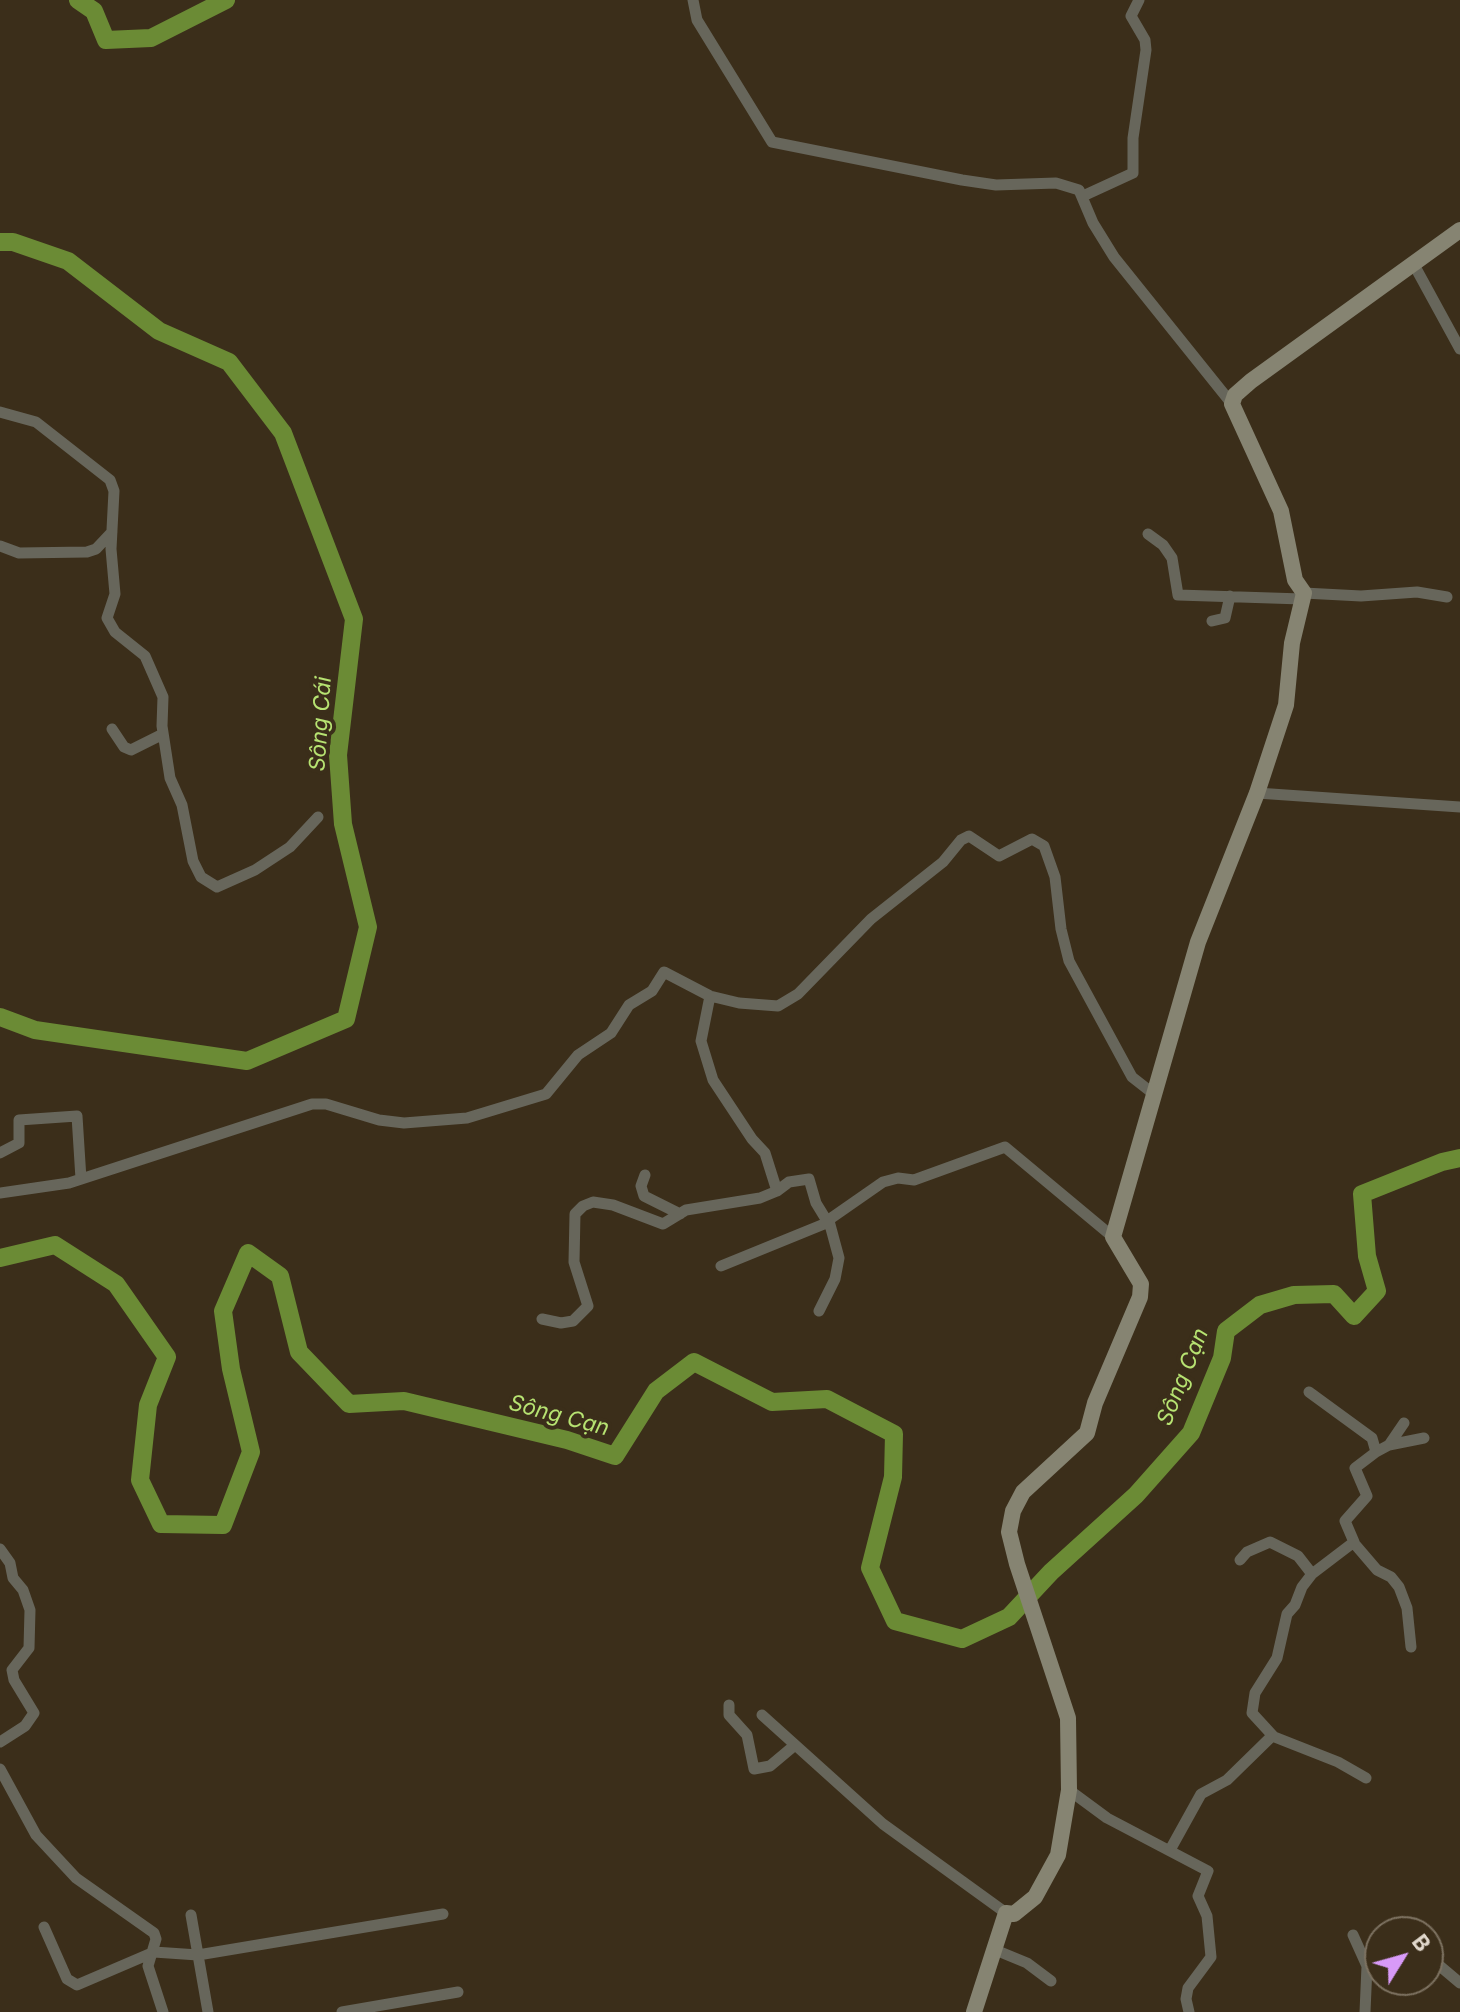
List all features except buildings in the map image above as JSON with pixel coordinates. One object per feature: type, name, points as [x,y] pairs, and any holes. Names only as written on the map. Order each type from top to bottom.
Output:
[{"type":"street","points":[[693,0],[697,20],[772,142],[973,182],[1070,185],[1083,196],[1093,223],[1114,257],[1232,404],[1281,511],[1295,580],[1303,596],[1292,643],[1286,705],[1257,793],[1198,942],[1113,1237]]},
{"type":"street","points":[[1083,196],[1133,173],[1133,138],[1146,50],[1145,40],[1131,16],[1139,0]]},
{"type":"street","points":[[1232,404],[1235,395],[1251,381],[1460,230]]},
{"type":"street","points":[[1413,263],[1460,349]]},
{"type":"street","points":[[0,412],[36,422],[110,480],[114,491],[115,594],[107,618],[115,632],[145,656],[164,702],[163,734],[170,778],[182,805],[193,861],[201,877],[214,886],[255,870],[290,847],[318,817]]},
{"type":"street","points":[[0,546],[19,553],[87,552],[96,549],[112,532]]},
{"type":"street","points":[[1148,534],[1163,545],[1172,558],[1178,595],[1361,596],[1417,592],[1447,597]]},
{"type":"street","points":[[1212,621],[1225,618],[1230,596]]},
{"type":"street","points":[[112,729],[124,747],[131,750],[163,734]]},
{"type":"street","points":[[1257,793],[1460,807]]},
{"type":"street","points":[[0,1193],[81,1179],[312,1104],[326,1104],[379,1120],[404,1123],[467,1118],[552,1090],[572,1061],[611,1033],[629,1005],[652,991],[664,972],[710,996],[778,1006],[798,994],[871,919],[943,862],[964,837],[973,837],[999,856],[1037,840],[1044,846],[1055,877],[1061,929],[1069,961],[1132,1077],[1155,1095]]},
{"type":"street","points":[[710,996],[701,1041],[706,1058],[718,1088],[765,1153],[777,1191]]},
{"type":"street","points":[[0,1153],[19,1143],[19,1120],[77,1116],[81,1179]]},
{"type":"street","points":[[721,1266],[829,1222],[864,1192],[883,1182],[898,1178],[914,1180],[1005,1147],[1113,1237],[1122,1257],[1141,1284],[1140,1297],[1095,1403],[1087,1433],[1023,1492],[1013,1511],[1009,1532],[1033,1617],[1068,1718],[1069,1790],[1065,1829],[1050,1871],[1035,1897],[1014,1914],[1006,1913],[883,1824],[762,1715]]},
{"type":"street","points":[[645,1175],[641,1186],[644,1196],[680,1214]]},
{"type":"street","points":[[542,1319],[561,1323],[573,1321],[588,1306],[574,1262],[575,1214],[580,1208],[593,1202],[613,1205],[663,1224],[680,1214],[741,1199],[760,1198],[789,1182],[809,1179],[816,1203],[829,1222],[839,1258],[835,1279],[819,1311]]},
{"type":"street","points":[[1309,1392],[1372,1438],[1376,1452]]},
{"type":"street","points":[[1389,1445],[1404,1423]]},
{"type":"street","points":[[1411,1647],[1409,1619],[1399,1587],[1391,1577],[1377,1570],[1353,1542],[1345,1521],[1367,1496],[1355,1468],[1389,1445],[1424,1438]]},
{"type":"street","points":[[1240,1560],[1247,1552],[1270,1542],[1298,1556],[1312,1574]]},
{"type":"street","points":[[1353,1542],[1312,1574],[1287,1614],[1277,1658],[1251,1704],[1252,1713],[1274,1737],[1338,1762],[1366,1778]]},
{"type":"street","points":[[0,1549],[10,1563],[13,1578],[23,1590],[30,1610],[29,1648],[12,1670],[14,1680],[34,1713],[25,1726],[0,1742]]},
{"type":"street","points":[[729,1705],[729,1715],[747,1735],[754,1769],[770,1766],[795,1745]]},
{"type":"street","points":[[1170,1850],[1201,1794],[1227,1780],[1274,1737]]},
{"type":"street","points":[[0,1769],[36,1835],[76,1878],[150,1929],[156,1939],[148,1966],[163,2012]]},
{"type":"street","points":[[1069,1790],[1107,1818],[1208,1871],[1198,1896],[1207,1916],[1211,1957],[1188,1988],[1186,1999],[1189,2012]]},
{"type":"street","points":[[974,2012],[1006,1913]]},
{"type":"street","points":[[44,1927],[72,1985],[154,1952],[198,1955],[443,1914]]},
{"type":"street","points":[[191,1915],[208,2012]]},
{"type":"street","points":[[1353,1935],[1367,1966],[1365,2012]]},
{"type":"street","points":[[993,1949],[1027,1963],[1051,1981]]},
{"type":"street","points":[[1444,1970],[1460,1983]]},
{"type":"street","points":[[342,2012],[458,1992]]},
{"type":"waterway","name":"Sông Cái","points":[[78,0],[94,11],[106,40],[151,38],[226,0]]},
{"type":"waterway","name":"Sông Cái","points":[[0,242],[13,242],[68,261],[159,331],[229,362],[283,433],[354,619],[338,755],[343,824],[368,927],[346,1019],[247,1061],[35,1030],[0,1017]]},
{"type":"waterway","name":"Sông Cạn","points":[[0,1258],[55,1245],[116,1284],[167,1357],[148,1405],[140,1480],[161,1524],[223,1525],[251,1452],[231,1369],[223,1311],[248,1253],[280,1276],[299,1352],[349,1404],[404,1401],[567,1440],[615,1456],[656,1391],[694,1362],[772,1402],[827,1399],[894,1434],[893,1477],[870,1568],[895,1621],[962,1639],[1009,1617],[1051,1572],[1136,1495],[1191,1433],[1222,1358],[1226,1331],[1260,1305],[1294,1295],[1334,1294],[1354,1316],[1377,1291],[1367,1256],[1362,1194],[1442,1162],[1460,1158]]}]
